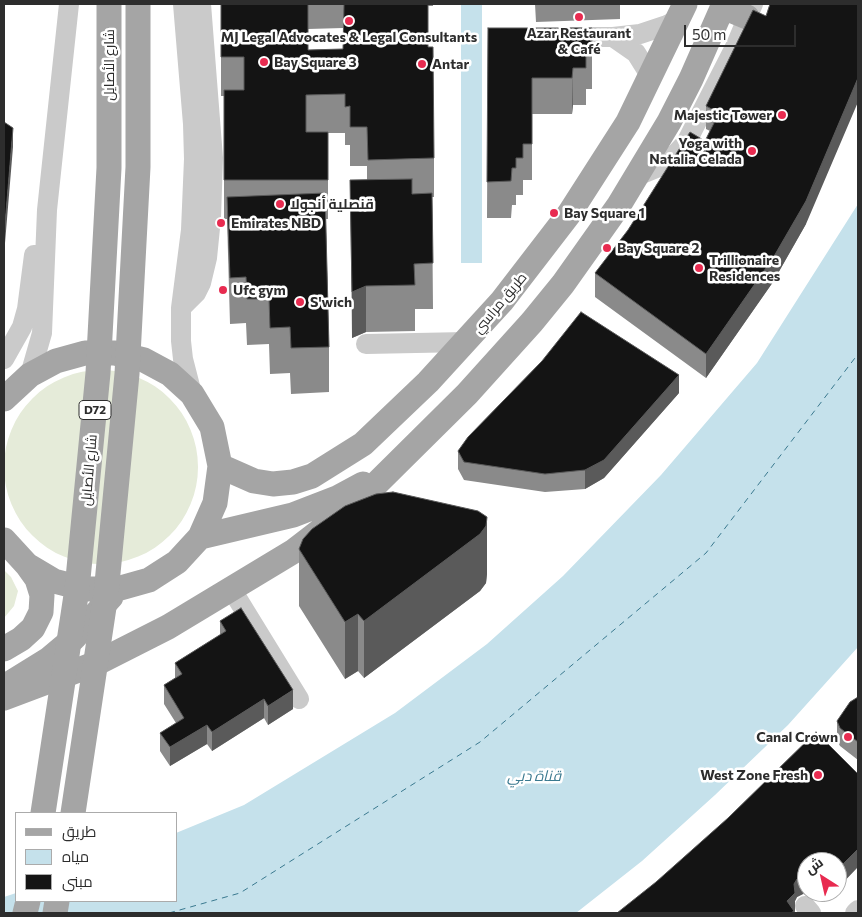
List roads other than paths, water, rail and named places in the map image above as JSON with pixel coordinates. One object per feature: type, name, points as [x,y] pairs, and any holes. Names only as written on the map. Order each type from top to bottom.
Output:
[{"type":"main road","name":"شارع الأصايل","points":[[43,812],[78,580],[98,373],[108,194],[109,4]]},
{"type":"main road","name":"شارع الأصايل","points":[[73,812],[106,594],[127,382],[137,175],[138,4]]},
{"type":"main road","points":[[200,537],[315,507],[358,488],[397,461],[467,394],[532,322],[592,245],[637,176],[691,79],[724,5],[750,11]]},
{"type":"main road","name":"طريق مراسي","points":[[220,466],[254,481],[274,484],[293,482],[312,476],[347,456],[379,431],[466,342],[536,258],[569,214],[628,122],[682,11]]},
{"type":"main road","points":[[4,399],[30,375],[56,361],[70,357],[85,353],[115,353],[144,360],[170,374],[192,394],[212,428],[220,466],[216,503],[200,537],[177,562],[149,580],[117,589],[85,589],[54,581],[27,565]]},
{"type":"main road","points":[[4,698],[97,663],[168,627],[232,590],[378,493],[397,461]]},
{"type":"main road","points":[[4,540],[37,579],[42,595],[41,612],[33,628],[21,639],[4,649]]},
{"type":"main road","points":[[4,687],[49,659],[74,638],[97,615],[117,589]]},
{"type":"street","points":[[30,375],[42,333],[47,210],[60,104],[69,4]]},
{"type":"street","points":[[183,4],[202,124]]},
{"type":"street","points":[[192,394],[183,359],[181,308],[202,124],[200,4]]},
{"type":"street","points":[[546,37],[613,37],[654,30],[682,11]]},
{"type":"street","points":[[637,176],[666,164],[686,143],[716,86],[750,11]]},
{"type":"street","points":[[613,37],[636,53],[651,77]]},
{"type":"street","points":[[4,359],[22,326],[35,251],[47,210]]},
{"type":"street","points":[[366,344],[466,342]]},
{"type":"street","points":[[232,590],[299,699]]},
{"type":"street","points":[[855,913],[858,910]]},
{"type":"water","points":[[461,4],[482,4],[482,263],[461,263]]},
{"type":"water","name":"قناة دبي","points":[[858,204],[858,647],[788,725],[715,795],[642,861],[576,913],[4,913],[4,897],[15,893],[15,902],[178,902],[178,832],[244,805],[395,713],[487,644],[563,576],[661,475],[757,363]]},
{"type":"place","name":"Azar Restaurant & Café","points":[[579,17]]},
{"type":"place","name":"MJ Legal Advocates & Legal Consultants","points":[[349,21]]},
{"type":"place","name":"Bay Square 3","points":[[264,62]]},
{"type":"place","name":"Antar","points":[[422,64]]},
{"type":"place","name":"Majestic Tower","points":[[782,115]]},
{"type":"place","name":"Yoga with Natalia Celada","points":[[752,151]]},
{"type":"place","name":"قنصلية أنجولا","points":[[280,204]]},
{"type":"place","name":"Bay Square 1","points":[[554,213]]},
{"type":"place","name":"Emirates NBD","points":[[221,223]]},
{"type":"place","name":"Bay Square 2","points":[[607,248]]},
{"type":"place","name":"Trillionaire Residences","points":[[699,268]]},
{"type":"place","name":"Ufc gym","points":[[223,290]]},
{"type":"place","name":"S'wich","points":[[300,302]]},
{"type":"place","name":"Canal Crown","points":[[848,737]]},
{"type":"place","name":"West Zone Fresh","points":[[818,775]]}]
